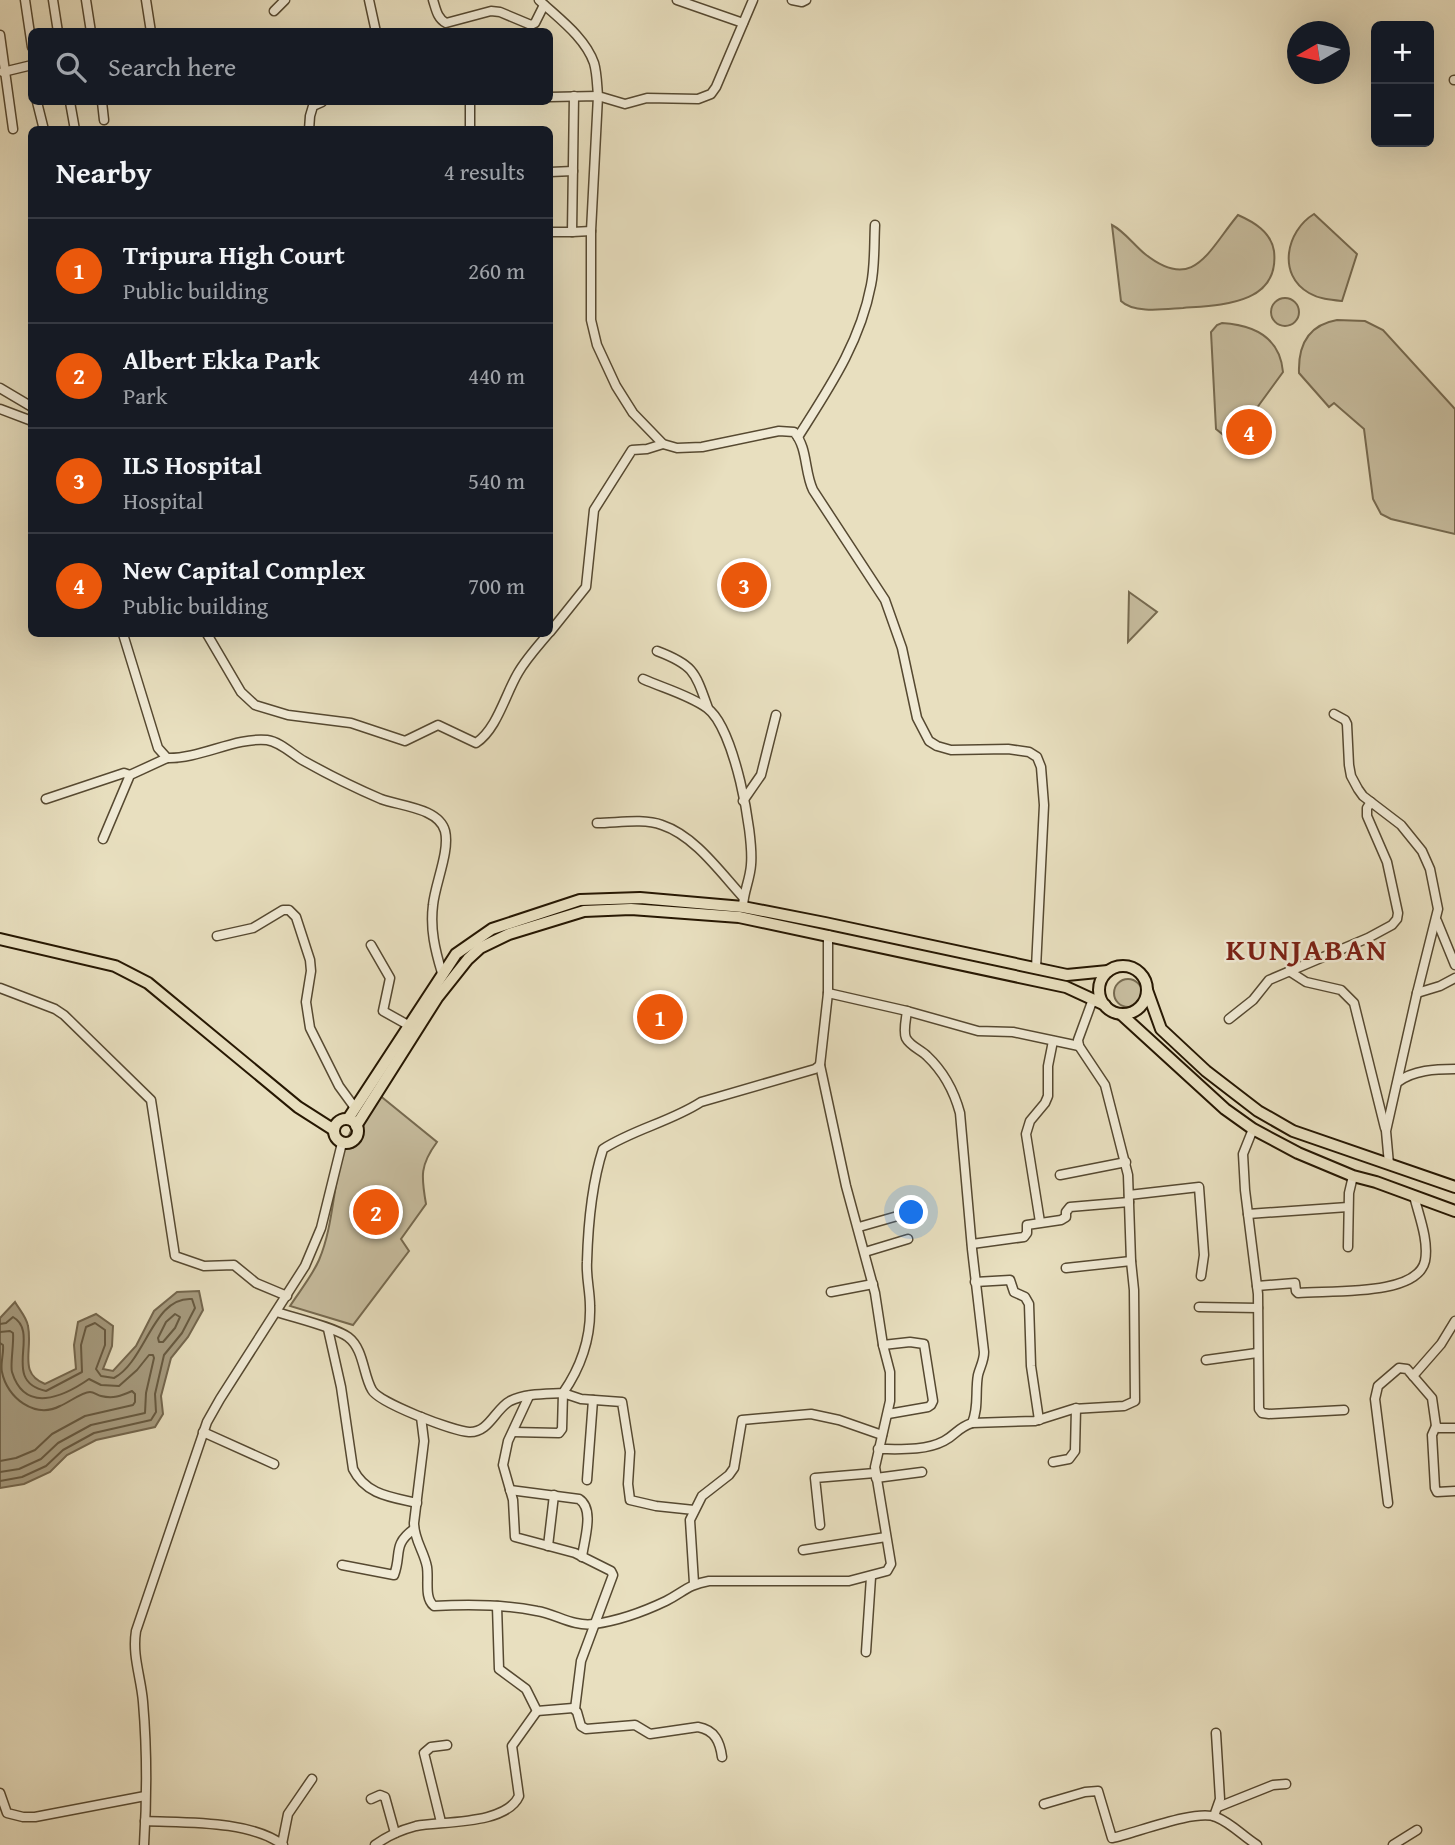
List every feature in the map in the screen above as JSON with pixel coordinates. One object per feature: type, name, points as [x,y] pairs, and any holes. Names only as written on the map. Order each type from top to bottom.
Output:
[{"type":"main road","points":[[352,1122],[337,1122],[335,1136],[342,1143],[354,1140],[357,1133],[352,1122],[355,1108],[442,973],[456,954],[492,929],[580,900],[640,898],[743,902],[1067,975],[1108,971],[1122,966],[1136,970],[1146,982],[1161,1028],[1206,1071],[1258,1111],[1293,1131],[1455,1187]]},
{"type":"main road","points":[[352,1122],[456,971],[480,948],[509,934],[584,911],[631,909],[739,917],[1066,987],[1121,1014],[1225,1109],[1253,1129],[1298,1153],[1353,1176],[1455,1211]]},
{"type":"main road","points":[[0,939],[115,966],[148,983],[298,1107],[334,1130]]},
{"type":"main road","points":[[1105,1005],[1101,999],[1100,984],[1108,971]]},
{"type":"main road","points":[[1121,1014],[1142,1005],[1147,990]]},
{"type":"street","points":[[25,0],[29,28]]},
{"type":"street","points":[[53,0],[57,28]]},
{"type":"street","points":[[86,0],[90,28]]},
{"type":"street","points":[[146,0],[150,28]]},
{"type":"street","points":[[274,11],[285,0]]},
{"type":"street","points":[[369,0],[375,28]]},
{"type":"street","points":[[433,0],[437,14],[446,23],[491,11],[531,25],[535,23],[542,2],[578,36],[594,63],[598,96],[591,231],[591,320],[597,345],[616,386],[633,412],[663,444],[677,448],[702,447],[779,431],[794,432],[798,437],[813,490],[886,600],[902,648],[917,718],[929,741],[951,750],[1008,749],[1029,752],[1037,757],[1041,766],[1044,805],[1036,968]]},
{"type":"street","points":[[677,0],[743,23]]},
{"type":"street","points":[[553,97],[598,96],[625,104],[647,98],[698,99],[711,94],[753,0]]},
{"type":"street","points":[[792,0],[806,0]]},
{"type":"street","points":[[0,35],[2,72],[13,128]]},
{"type":"street","points":[[2,72],[28,66]]},
{"type":"street","points":[[572,232],[574,96]]},
{"type":"street","points":[[38,105],[43,126]]},
{"type":"street","points":[[71,105],[74,126]]},
{"type":"street","points":[[102,105],[104,120]]},
{"type":"street","points":[[309,126],[315,105]]},
{"type":"street","points":[[470,105],[470,126]]},
{"type":"street","points":[[553,172],[573,171]]},
{"type":"street","points":[[798,437],[841,371],[858,333],[871,284],[875,225]]},
{"type":"street","points":[[553,232],[591,231]]},
{"type":"street","points":[[0,388],[28,405]]},
{"type":"street","points":[[0,409],[28,420]]},
{"type":"street","points":[[553,628],[586,587],[594,510],[622,463],[632,450],[663,444]]},
{"type":"street","points":[[124,637],[158,748],[167,758]]},
{"type":"street","points":[[208,637],[241,692],[255,705],[288,715],[351,723],[405,741],[438,725],[472,743],[481,739],[492,724],[519,671],[546,637]]},
{"type":"street","points":[[657,651],[690,667],[708,708],[731,745],[751,843],[751,866],[743,902]]},
{"type":"street","points":[[643,679],[708,708]]},
{"type":"street","points":[[1334,714],[1347,724],[1351,776],[1358,789],[1401,825],[1422,851],[1430,869],[1437,900],[1437,921],[1417,993],[1386,1131]]},
{"type":"street","points":[[743,801],[761,775],[776,715]]},
{"type":"street","points":[[46,799],[124,774],[130,775],[167,758],[186,757],[252,741],[274,742],[310,764],[380,798],[430,814],[440,821],[446,842],[433,904],[431,931],[442,973]]},
{"type":"street","points":[[103,839],[130,775]]},
{"type":"street","points":[[1229,1020],[1248,1005],[1269,980],[1368,938],[1392,925],[1397,919],[1387,862],[1367,816],[1367,808],[1371,802]]},
{"type":"street","points":[[597,823],[649,822],[672,829],[701,852],[743,902]]},
{"type":"street","points":[[216,936],[253,929],[282,910],[289,910],[296,917],[310,960],[306,1002],[310,1028],[339,1086],[355,1108]]},
{"type":"street","points":[[1437,921],[1455,965]]},
{"type":"street","points":[[513,1432],[559,1433],[562,1429],[563,1393],[577,1369],[589,1331],[587,1262],[593,1189],[603,1149],[622,1136],[687,1111],[701,1102],[815,1069],[820,1065],[828,993],[828,935]]},
{"type":"street","points":[[371,945],[390,978],[383,1011],[408,1025]]},
{"type":"street","points":[[1289,971],[1306,982],[1341,990],[1354,1003],[1386,1131],[1389,1164]]},
{"type":"street","points":[[1417,993],[1455,978]]},
{"type":"street","points":[[0,988],[64,1014],[150,1100],[175,1256],[204,1266],[234,1265],[256,1283],[287,1296]]},
{"type":"street","points":[[828,993],[978,1031],[1013,1032],[1079,1045]]},
{"type":"street","points":[[878,1449],[924,1447],[942,1442],[956,1430],[972,1423],[1039,1420],[1076,1408],[1124,1406],[1135,1401],[1135,1290],[1126,1162],[1105,1085],[1078,1040],[1093,999]]},
{"type":"street","points":[[907,1011],[905,1035],[909,1042],[940,1070],[955,1096],[960,1113],[971,1244],[985,1352],[984,1363],[978,1373],[972,1423]]},
{"type":"street","points":[[1040,1222],[1026,1134],[1030,1121],[1048,1096],[1048,1066],[1054,1041]]},
{"type":"street","points":[[421,1417],[424,1441],[414,1536],[427,1567],[430,1603],[434,1606],[498,1606],[537,1611],[578,1625],[594,1625],[663,1603],[694,1583],[849,1581],[871,1577],[890,1567],[875,1475],[878,1449],[888,1414],[890,1372],[873,1284],[846,1186],[820,1065]]},
{"type":"street","points":[[1398,1082],[1427,1071],[1455,1069]]},
{"type":"street","points":[[1253,1129],[1243,1154],[1257,1286],[1259,1409],[1262,1413],[1344,1410]]},
{"type":"street","points":[[144,1845],[143,1700],[135,1660],[136,1631],[203,1432],[219,1399],[277,1312],[315,1246],[342,1143]]},
{"type":"street","points":[[1060,1175],[1126,1162]]},
{"type":"street","points":[[1348,1247],[1353,1176]]},
{"type":"street","points":[[971,1244],[1024,1237],[1027,1225],[1065,1218],[1070,1208],[1199,1187],[1204,1255],[1201,1276]]},
{"type":"street","points":[[1257,1286],[1295,1283],[1298,1293],[1380,1287],[1404,1283],[1413,1278],[1422,1269],[1425,1258],[1422,1229],[1414,1196]]},
{"type":"street","points":[[1248,1214],[1349,1207]]},
{"type":"street","points":[[859,1227],[922,1209]]},
{"type":"street","points":[[865,1252],[908,1239]]},
{"type":"street","points":[[1066,1268],[1131,1261]]},
{"type":"street","points":[[975,1282],[1010,1280],[1014,1292],[1025,1297],[1029,1304],[1031,1366],[1039,1420]]},
{"type":"street","points":[[831,1292],[873,1284]]},
{"type":"street","points":[[1199,1307],[1258,1308]]},
{"type":"street","points":[[277,1312],[349,1337],[370,1388],[376,1396],[421,1417],[467,1432],[478,1432],[510,1401],[529,1396],[563,1393],[581,1399],[619,1401],[623,1405],[630,1452],[630,1500],[694,1510]]},
{"type":"street","points":[[1413,1376],[1441,1345],[1455,1321]]},
{"type":"street","points":[[328,1329],[341,1387],[353,1469],[370,1490],[416,1503]]},
{"type":"street","points":[[883,1345],[910,1342],[924,1344],[933,1401],[928,1407],[888,1414]]},
{"type":"street","points":[[1206,1360],[1258,1353]]},
{"type":"street","points":[[1388,1503],[1375,1399],[1378,1386],[1399,1368],[1407,1369],[1432,1398],[1436,1426],[1432,1435],[1434,1488],[1437,1492],[1455,1491]]},
{"type":"street","points":[[529,1396],[508,1441],[503,1465],[513,1500],[515,1537],[582,1557],[611,1571],[613,1575],[581,1661],[575,1709],[581,1726],[586,1729],[635,1725],[650,1734],[705,1728],[720,1743],[722,1757]]},
{"type":"street","points":[[587,1480],[593,1400]]},
{"type":"street","points":[[1053,1462],[1069,1459],[1075,1451],[1076,1408]]},
{"type":"street","points":[[694,1583],[689,1528],[694,1510],[702,1496],[734,1468],[741,1420],[811,1414],[839,1420],[882,1435]]},
{"type":"street","points":[[1436,1426],[1455,1428]]},
{"type":"street","points":[[203,1432],[274,1464]]},
{"type":"street","points":[[820,1525],[815,1478],[922,1472]]},
{"type":"street","points":[[510,1490],[579,1499],[586,1505],[582,1557]]},
{"type":"street","points":[[548,1546],[554,1495]]},
{"type":"street","points":[[342,1566],[394,1575],[399,1544],[403,1537],[414,1529]]},
{"type":"street","points":[[803,1550],[886,1538]]},
{"type":"street","points":[[866,1653],[871,1577]]},
{"type":"street","points":[[498,1606],[499,1669],[526,1689],[537,1711]]},
{"type":"street","points":[[537,1711],[575,1709]]},
{"type":"street","points":[[375,1845],[395,1833],[413,1827],[494,1815],[517,1801],[519,1796],[512,1746],[537,1711]]},
{"type":"street","points":[[1214,1816],[1218,1807],[1220,1774],[1216,1733]]},
{"type":"street","points":[[441,1822],[424,1753],[431,1747],[447,1745]]},
{"type":"street","points":[[145,1821],[218,1825],[259,1833],[283,1845],[289,1814],[312,1779]]},
{"type":"street","points":[[1218,1807],[1273,1785],[1286,1784]]},
{"type":"street","points":[[1044,1804],[1098,1791],[1112,1838],[1177,1820],[1207,1815],[1214,1816],[1257,1845]]},
{"type":"street","points":[[0,1793],[7,1813],[23,1817],[145,1796]]},
{"type":"street","points":[[371,1799],[383,1794],[395,1833]]},
{"type":"street","points":[[1393,1845],[1417,1830]]},
{"type":"shaded area","points":[[1314,214],[1357,254],[1342,301],[1309,293],[1292,275],[1289,253],[1292,242],[1304,222]]},
{"type":"shaded area","points":[[1238,215],[1256,224],[1266,233],[1274,251],[1273,269],[1268,282],[1258,292],[1230,303],[1168,309],[1134,308],[1121,301],[1112,225],[1145,254],[1162,265],[1176,269],[1199,263]]},
{"type":"shaded area","points":[[1285,298],[1295,302],[1299,312],[1295,322],[1285,326],[1275,322],[1271,312],[1275,302]]},
{"type":"shaded area","points":[[1337,320],[1365,321],[1383,330],[1455,409],[1455,534],[1391,519],[1381,514],[1373,499],[1364,429],[1334,403],[1329,407],[1299,373],[1300,354],[1307,338],[1319,326]]},
{"type":"shaded area","points":[[1222,323],[1245,327],[1263,335],[1277,350],[1283,372],[1232,442],[1216,429],[1211,332]]},
{"type":"shaded area","points":[[1129,592],[1157,612],[1128,642]]},
{"type":"shaded area","points":[[1128,979],[1138,983],[1142,993],[1138,1003],[1128,1007],[1118,1003],[1114,993],[1118,983]]},
{"type":"shaded area","points":[[378,1094],[437,1142],[427,1157],[423,1171],[426,1204],[401,1239],[409,1251],[353,1325],[290,1306],[319,1260],[328,1229],[340,1164],[350,1133]]},
{"type":"water","points":[[199,1291],[203,1310],[188,1337],[171,1358],[161,1396],[163,1414],[155,1427],[96,1440],[67,1455],[50,1472],[24,1484],[0,1488],[0,1318],[15,1302],[28,1326],[29,1367],[32,1374],[45,1384],[76,1369],[74,1345],[78,1322],[96,1314],[113,1326],[112,1346],[103,1369],[113,1371],[136,1346],[154,1311],[177,1292]]},
{"type":"place","name":"New Capital Complex","points":[[1249,432]]},
{"type":"place","name":"ILS Hospital","points":[[744,585]]},
{"type":"place","name":"Tripura High Court","points":[[660,1017]]},
{"type":"place","name":"Albert Ekka Park","points":[[376,1212]]},
{"type":"district","name":"KUNJABAN","points":[[1307,949]]}]
